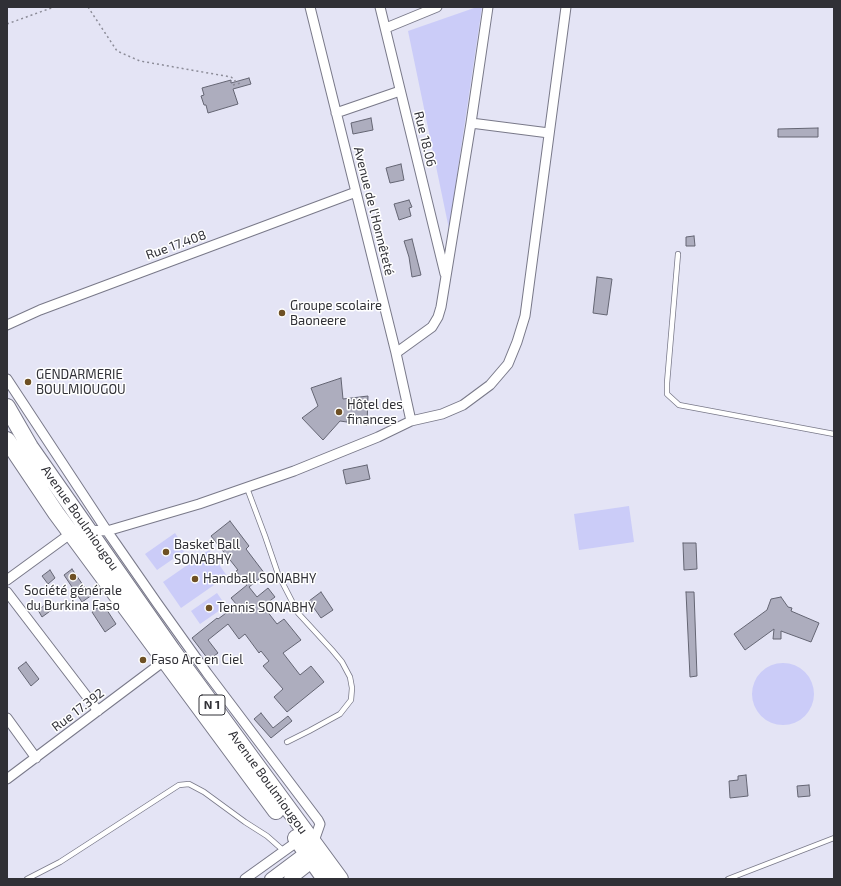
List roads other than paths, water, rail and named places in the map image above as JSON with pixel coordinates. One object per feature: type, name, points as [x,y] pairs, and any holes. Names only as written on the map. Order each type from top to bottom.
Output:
[{"type":"highway","name":"Avenue Boulmiougou","points":[[7,407],[30,447],[310,851],[325,879]]},
{"type":"highway","name":"Avenue Boulmiougou","points":[[7,440],[70,534],[164,661],[310,851],[340,879]]},
{"type":"main road","points":[[271,879],[310,851]]},
{"type":"main road","points":[[290,879],[310,851]]},
{"type":"street","name":"Avenue de l'Honnêteté","points":[[310,7],[396,353],[411,421]]},
{"type":"street","name":"Rue 18.06","points":[[380,7],[446,277]]},
{"type":"street","points":[[386,28],[437,7]]},
{"type":"street","points":[[396,353],[432,327],[438,317],[441,307],[488,7]]},
{"type":"street","points":[[7,580],[70,534],[87,530],[107,531],[199,504],[247,488],[364,443],[411,421],[442,414],[463,405],[490,385],[508,364],[525,316],[566,7]]},
{"type":"street","points":[[336,113],[400,91]]},
{"type":"street","points":[[471,123],[549,133]]},
{"type":"street","name":"Rue 17.408","points":[[7,325],[40,310],[356,192]]},
{"type":"street","points":[[7,379],[107,531],[207,673],[320,824],[310,851],[284,851],[245,879]]},
{"type":"street","points":[[7,592],[98,712]]},
{"type":"street","name":"Rue 17.392","points":[[7,778],[98,712],[164,661]]},
{"type":"street","points":[[7,718],[36,758]]},
{"type":"lane","points":[[678,254],[666,383],[668,394],[679,405],[834,434]]},
{"type":"lane","points":[[247,488],[278,574],[298,613],[342,662],[350,677],[352,688],[351,700],[340,714],[287,742]]},
{"type":"lane","points":[[27,879],[60,862],[179,785],[189,784],[204,792],[267,836],[284,851]]},
{"type":"lane","points":[[728,879],[834,838]]},
{"type":"place","name":"Groupe scolaire Baoneere","points":[[282,313]]},
{"type":"place","name":"GENDARMERIE BOULMIOUGOU","points":[[28,382]]},
{"type":"place","name":"Hôtel des finances","points":[[339,412]]},
{"type":"place","name":"Basket Ball SONABHY","points":[[166,552]]},
{"type":"place","name":"Société générale du Burkina Faso","points":[[73,577]]},
{"type":"place","name":"Handball SONABHY","points":[[195,579]]},
{"type":"place","name":"Tennis SONABHY","points":[[209,608]]},
{"type":"place","name":"Faso Arc en Ciel","points":[[143,660]]}]
